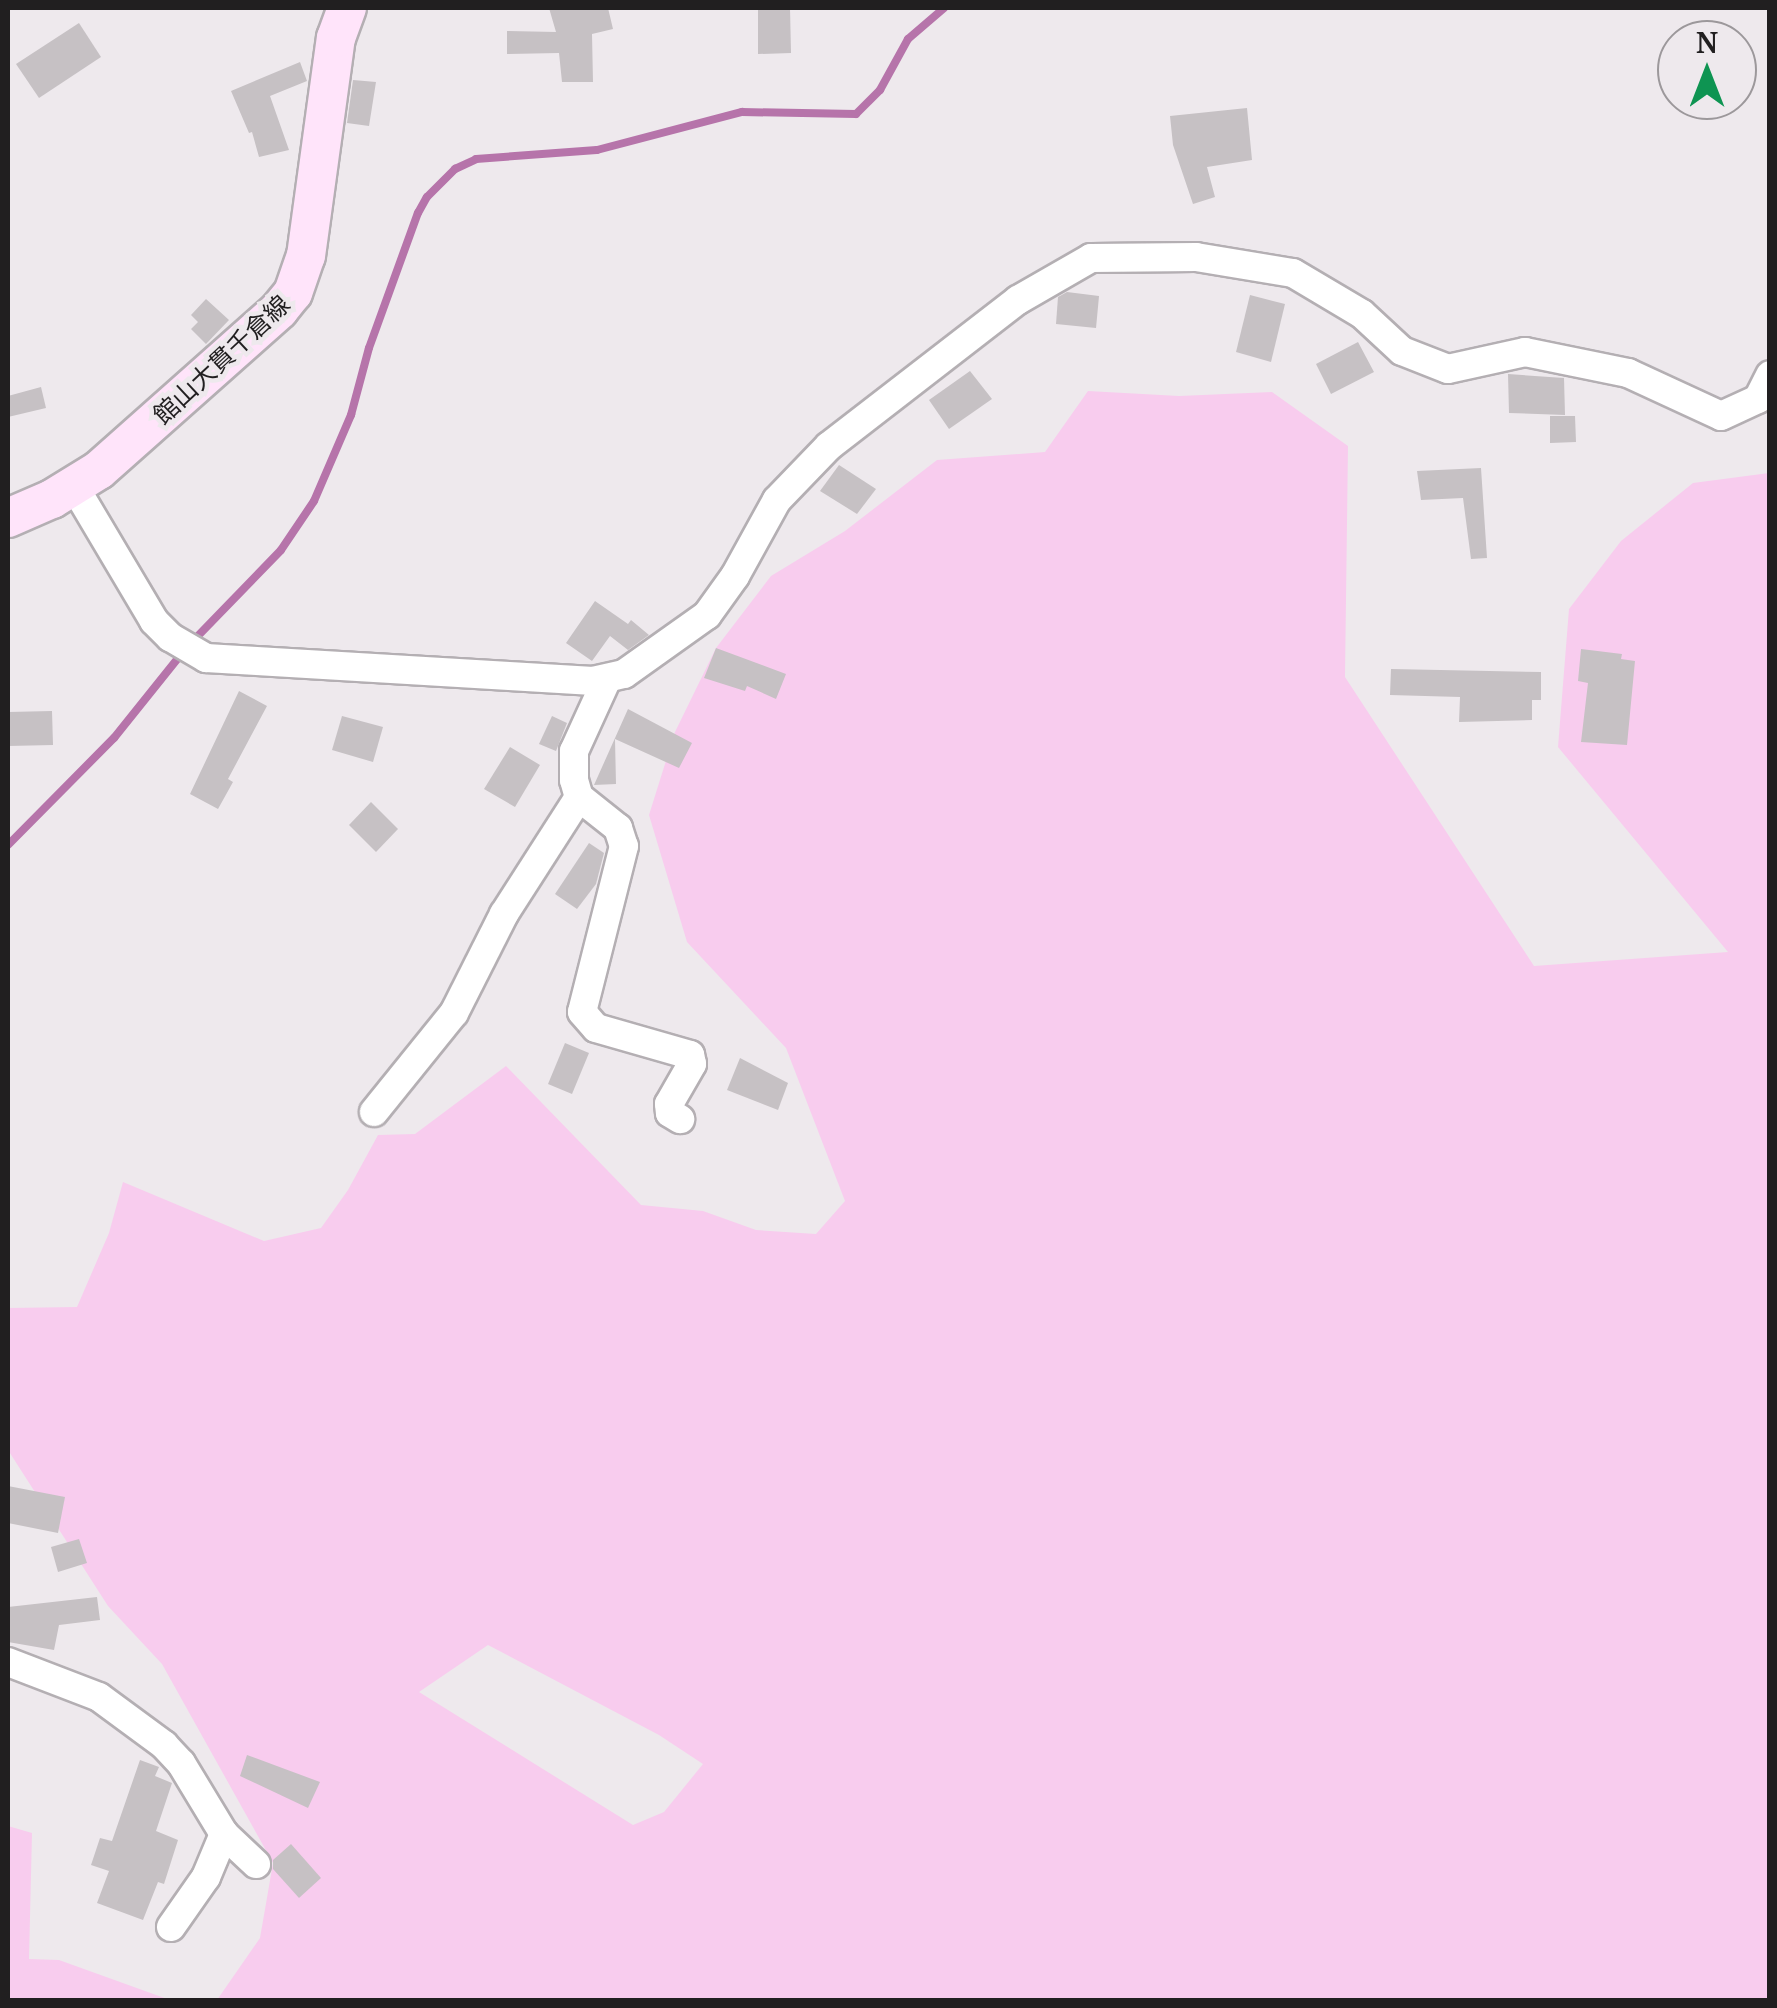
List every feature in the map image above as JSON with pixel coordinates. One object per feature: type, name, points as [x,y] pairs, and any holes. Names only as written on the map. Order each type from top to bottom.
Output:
[{"type":"main road","name":"館山大貫千倉線","points":[[8,518],[74,486],[150,426],[293,294],[306,256],[336,38],[347,8]]},
{"type":"street","points":[[74,486],[137,598],[170,637],[206,658],[607,679],[624,674],[707,615],[735,576],[777,500],[810,462],[1018,300],[1091,258],[1196,257],[1294,273],[1362,314],[1402,351],[1448,368],[1525,352],[1628,374],[1721,416],[1758,398],[1770,375]]},
{"type":"street","points":[[374,1112],[454,1013],[504,914],[580,797],[574,751],[607,679]]},
{"type":"street","points":[[580,797],[618,828],[624,846],[582,1012],[596,1028],[690,1054],[692,1064],[670,1104],[670,1113],[680,1119]]},
{"type":"street","points":[[8,1662],[98,1697],[164,1745],[181,1763],[224,1834],[256,1864]]},
{"type":"street","points":[[170,1926],[206,1877],[224,1834]]},
{"type":"shaded area","points":[[1088,391],[1179,396],[1272,392],[1348,446],[1345,677],[1534,966],[1728,952],[1558,747],[1569,609],[1621,541],[1693,483],[1769,473],[1769,2000],[217,2000],[260,1938],[273,1863],[162,1664],[108,1606],[8,1450],[8,1308],[77,1307],[109,1233],[123,1182],[264,1241],[321,1228],[348,1190],[378,1135],[415,1134],[506,1066],[641,1205],[703,1211],[756,1230],[816,1234],[845,1201],[786,1048],[687,942],[649,815],[675,732],[716,648],[771,576],[845,531],[937,460],[1045,452]],"holes":[[[488,1645],[659,1735],[703,1764],[664,1812],[633,1825],[419,1692]]]},
{"type":"shaded area","points":[[8,1826],[32,1833],[29,1959],[59,1960],[170,2000],[8,2000]]},
{"type":"building","points":[[549,8],[608,8],[613,29],[592,34],[593,82],[562,82],[559,53],[507,54],[507,31],[556,32]]},
{"type":"building","points":[[758,8],[790,8],[791,53],[758,54]]},
{"type":"building","points":[[79,23],[101,57],[39,98],[16,64]]},
{"type":"building","points":[[300,62],[307,81],[270,96],[289,150],[259,157],[252,132],[249,133],[231,91]]},
{"type":"building","points":[[353,80],[376,82],[369,126],[347,123]]},
{"type":"building","points":[[1247,108],[1252,160],[1207,167],[1215,197],[1193,204],[1173,145],[1170,116]]},
{"type":"building","points":[[1067,292],[1099,296],[1096,328],[1056,324],[1058,297]]},
{"type":"building","points":[[1250,295],[1285,304],[1271,362],[1236,352]]},
{"type":"building","points":[[206,299],[229,320],[206,344],[191,329],[198,322],[191,315]]},
{"type":"building","points":[[1358,342],[1374,372],[1331,394],[1316,364]]},
{"type":"building","points":[[970,371],[992,399],[949,429],[929,400]]},
{"type":"building","points":[[1508,374],[1564,378],[1565,415],[1509,413]]},
{"type":"building","points":[[41,387],[46,408],[8,417],[8,396]]},
{"type":"building","points":[[1550,416],[1575,416],[1576,442],[1550,443]]},
{"type":"building","points":[[839,465],[876,489],[857,514],[820,491]]},
{"type":"building","points":[[1481,468],[1487,558],[1471,559],[1463,498],[1421,500],[1417,471]]},
{"type":"building","points":[[595,601],[628,624],[631,620],[649,635],[628,650],[610,636],[592,661],[566,643]]},
{"type":"building","points":[[716,648],[786,674],[776,699],[747,686],[745,691],[704,678]]},
{"type":"building","points":[[1581,649],[1622,654],[1621,659],[1635,661],[1627,745],[1581,742],[1588,683],[1578,681]]},
{"type":"building","points":[[1391,669],[1541,672],[1541,700],[1532,700],[1532,720],[1459,722],[1460,697],[1390,695]]},
{"type":"building","points":[[239,691],[267,706],[228,779],[233,782],[218,809],[190,794]]},
{"type":"building","points":[[628,709],[692,743],[679,768],[615,739],[616,784],[594,785]]},
{"type":"building","points":[[52,711],[53,745],[8,746],[8,712]]},
{"type":"building","points":[[342,716],[383,727],[373,762],[332,750]]},
{"type":"building","points":[[552,716],[567,723],[556,751],[539,744]]},
{"type":"building","points":[[510,747],[540,765],[515,807],[484,789]]},
{"type":"building","points":[[371,802],[398,829],[376,852],[349,825]]},
{"type":"building","points":[[589,843],[604,853],[596,884],[577,909],[555,894]]},
{"type":"building","points":[[565,1043],[589,1053],[572,1094],[548,1084]]},
{"type":"building","points":[[740,1058],[788,1083],[778,1110],[727,1090]]},
{"type":"building","points":[[8,1486],[65,1497],[58,1533],[8,1523]]},
{"type":"building","points":[[79,1539],[87,1563],[58,1572],[51,1547]]},
{"type":"building","points":[[97,1597],[100,1620],[59,1625],[54,1650],[8,1642],[8,1607]]},
{"type":"building","points":[[247,1755],[320,1782],[308,1808],[240,1776]]},
{"type":"building","points":[[140,1760],[159,1767],[155,1776],[172,1783],[156,1831],[178,1840],[164,1884],[158,1882],[143,1920],[97,1903],[109,1871],[91,1865],[100,1838],[112,1841]]},
{"type":"building","points":[[291,1844],[321,1878],[299,1898],[273,1869],[273,1860]]},
{"type":"waterway","points":[[191,643],[281,550],[314,501],[351,415],[369,348],[418,213],[427,197],[455,169],[476,159],[597,150],[742,112],[856,114],[880,90],[908,39],[944,8]]},
{"type":"waterway","points":[[8,845],[114,738],[182,653]]}]
